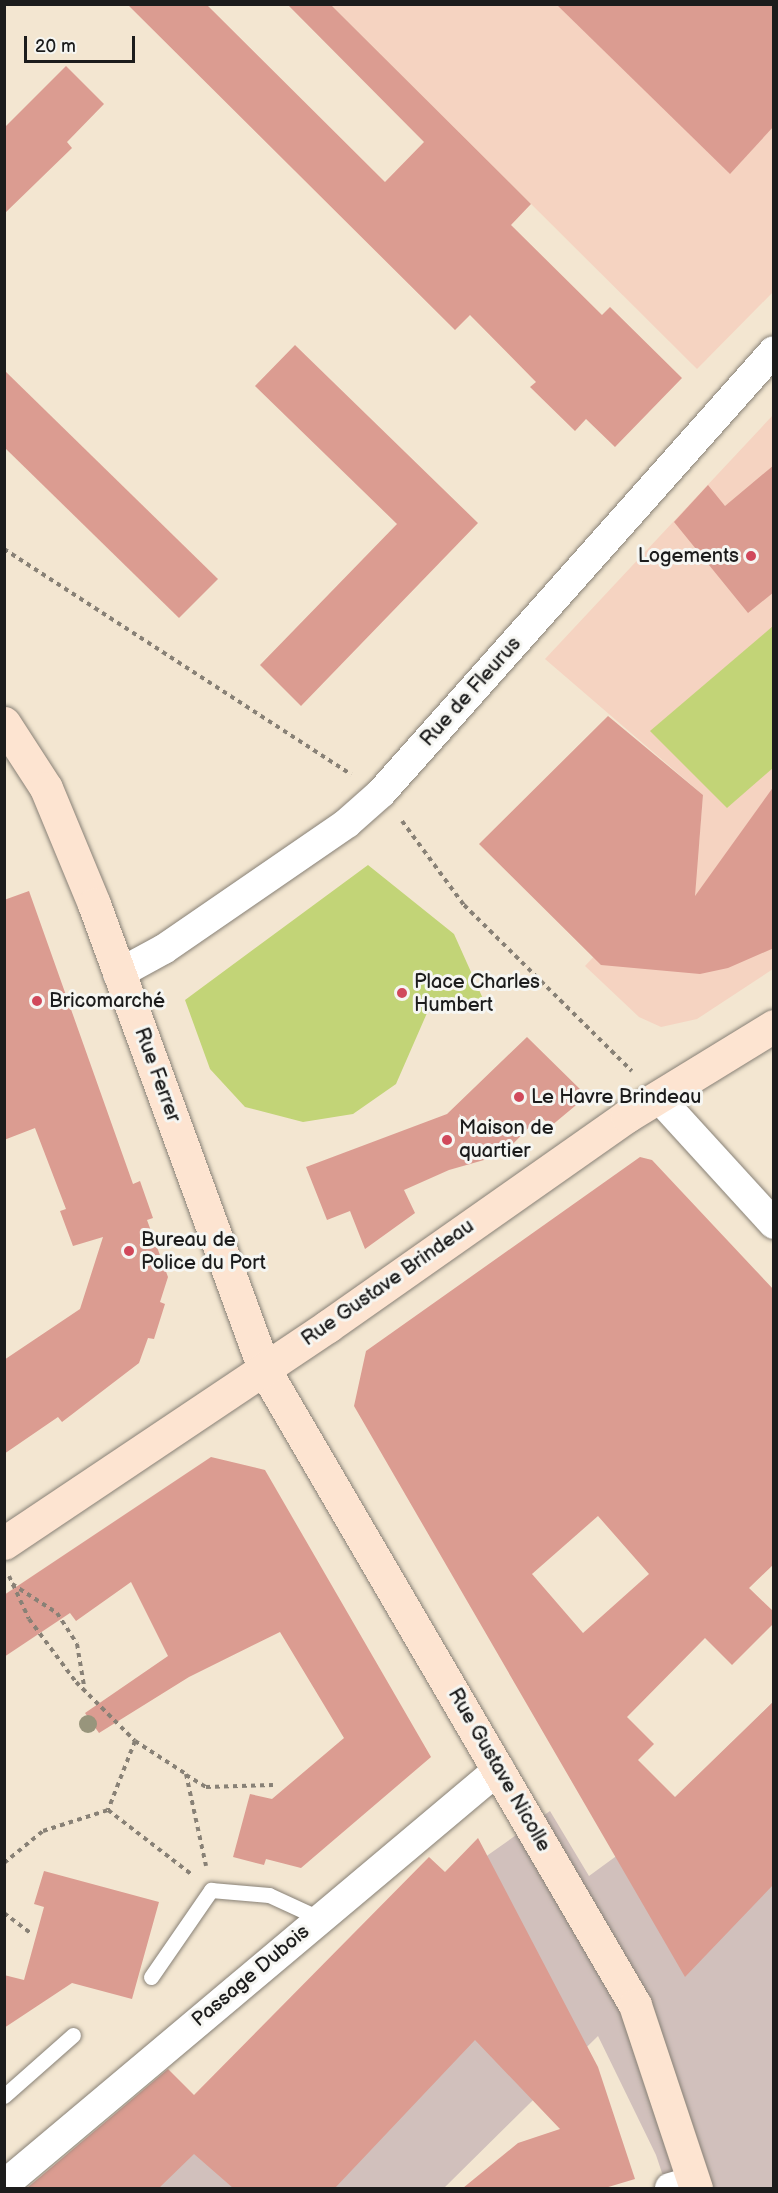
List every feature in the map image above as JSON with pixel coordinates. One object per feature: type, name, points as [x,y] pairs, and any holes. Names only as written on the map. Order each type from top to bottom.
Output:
[{"type":"street","name":"Rue de Fleurus","points":[[118,974],[164,949],[347,823],[381,793],[774,351]]},
{"type":"street","name":"Rue Ferrer","points":[[4,723],[46,788],[94,904],[264,1369]]},
{"type":"street","name":"Rue Gustave Brindeau","points":[[4,1543],[264,1369],[658,1097],[774,1026]]},
{"type":"street","points":[[658,1097],[774,1224]]},
{"type":"street","name":"Rue Gustave Nicolle","points":[[264,1369],[635,2005],[687,2186]]},
{"type":"street","name":"Passage Dubois","points":[[5,2184],[499,1769]]},
{"type":"lane","points":[[151,1977],[211,1890],[269,1895],[319,1918]]},
{"type":"lane","points":[[4,2096],[73,2035]]},
{"type":"path","points":[[4,1565],[29,1619],[76,1682],[84,1686],[135,1741],[206,1787],[273,1785]]},
{"type":"path","points":[[12,1584],[57,1613],[77,1644],[84,1686]]},
{"type":"path","points":[[108,1810],[135,1741]]},
{"type":"path","points":[[186,1774],[211,1890]]},
{"type":"path","points":[[4,1863],[43,1831],[108,1810]]},
{"type":"path","points":[[108,1810],[159,1846],[211,1890]]},
{"type":"path","points":[[4,1913],[32,1934]]},
{"type":"shaded area","points":[[331,5],[773,5],[773,292],[697,369]]},
{"type":"shaded area","points":[[773,415],[773,969],[697,1019],[661,1027],[639,1017],[585,966],[699,844],[703,795],[545,659]]},
{"type":"shaded area","points":[[773,1702],[773,2188],[667,2188],[656,2155],[598,2036],[444,2188],[158,2188],[488,1855],[550,1811],[589,1876],[615,1857]]},
{"type":"green space","points":[[773,626],[773,768],[727,808],[650,731]]},
{"type":"green space","points":[[368,865],[454,934],[484,1001],[427,1013],[396,1084],[353,1114],[303,1122],[245,1107],[210,1069],[185,1000]]},
{"type":"building","points":[[127,4],[206,4],[385,182],[424,142],[287,4],[330,4],[531,204],[511,225],[602,315],[610,307],[682,378],[615,447],[586,419],[575,431],[530,387],[536,382],[470,315],[455,330]]},
{"type":"building","points":[[556,4],[774,4],[774,126],[730,174]]},
{"type":"building","points":[[66,66],[104,104],[67,142],[72,148],[4,214],[4,128]]},
{"type":"building","points":[[295,345],[478,523],[301,706],[260,665],[397,524],[255,386]]},
{"type":"building","points":[[4,370],[218,579],[179,618],[4,447]]},
{"type":"building","name":"Logements","points":[[774,465],[774,592],[748,613],[674,522],[708,485],[725,506]]},
{"type":"building","points":[[608,716],[703,795],[695,896],[774,786],[774,948],[728,968],[700,974],[601,965],[479,844]]},
{"type":"building","points":[[29,891],[133,1184],[140,1181],[153,1218],[147,1220],[168,1277],[160,1302],[165,1304],[154,1339],[148,1338],[139,1363],[62,1422],[58,1417],[4,1454],[4,1360],[80,1309],[103,1237],[73,1246],[60,1211],[66,1209],[35,1128],[4,1140],[4,900]]},
{"type":"building","name":"Maison de quartier","points":[[527,1037],[587,1096],[551,1126],[540,1116],[508,1149],[491,1158],[449,1170],[404,1190],[415,1213],[365,1249],[350,1211],[327,1220],[306,1167],[447,1114]]},
{"type":"building","points":[[640,1157],[652,1160],[774,1290],[774,1564],[749,1588],[774,1612],[774,1623],[732,1665],[705,1638],[627,1717],[654,1744],[638,1760],[675,1797],[774,1701],[774,1884],[685,1977],[354,1406],[366,1351]],"holes":[[[598,1516],[649,1574],[583,1633],[532,1574]]]},
{"type":"building","points":[[211,1457],[265,1470],[431,1757],[301,1868],[266,1859],[264,1865],[233,1857],[250,1794],[272,1799],[344,1738],[280,1632],[189,1677],[99,1733],[85,1713],[168,1656],[131,1582],[76,1621],[70,1613],[4,1657],[4,1595]]},
{"type":"building","points":[[478,1838],[598,2067],[635,2179],[605,2188],[463,2188],[518,2143],[560,2129],[475,2040],[335,2188],[233,2188],[194,2154],[159,2188],[27,2188],[168,2069],[194,2095],[429,1857],[445,1872]]},
{"type":"building","points":[[44,1871],[159,1902],[132,1999],[72,1983],[4,2028],[4,1975],[24,1980],[44,1907],[34,1904]]},
{"type":"place","name":"Logements","points":[[751,556]]},
{"type":"place","name":"Place Charles Humbert","points":[[402,993]]},
{"type":"place","name":"Bricomarché","points":[[37,1001]]},
{"type":"place","name":"Le Havre Brindeau","points":[[519,1097]]},
{"type":"place","name":"Maison de quartier","points":[[447,1140]]},
{"type":"place","name":"Bureau de Police du Port","points":[[129,1251]]}]
